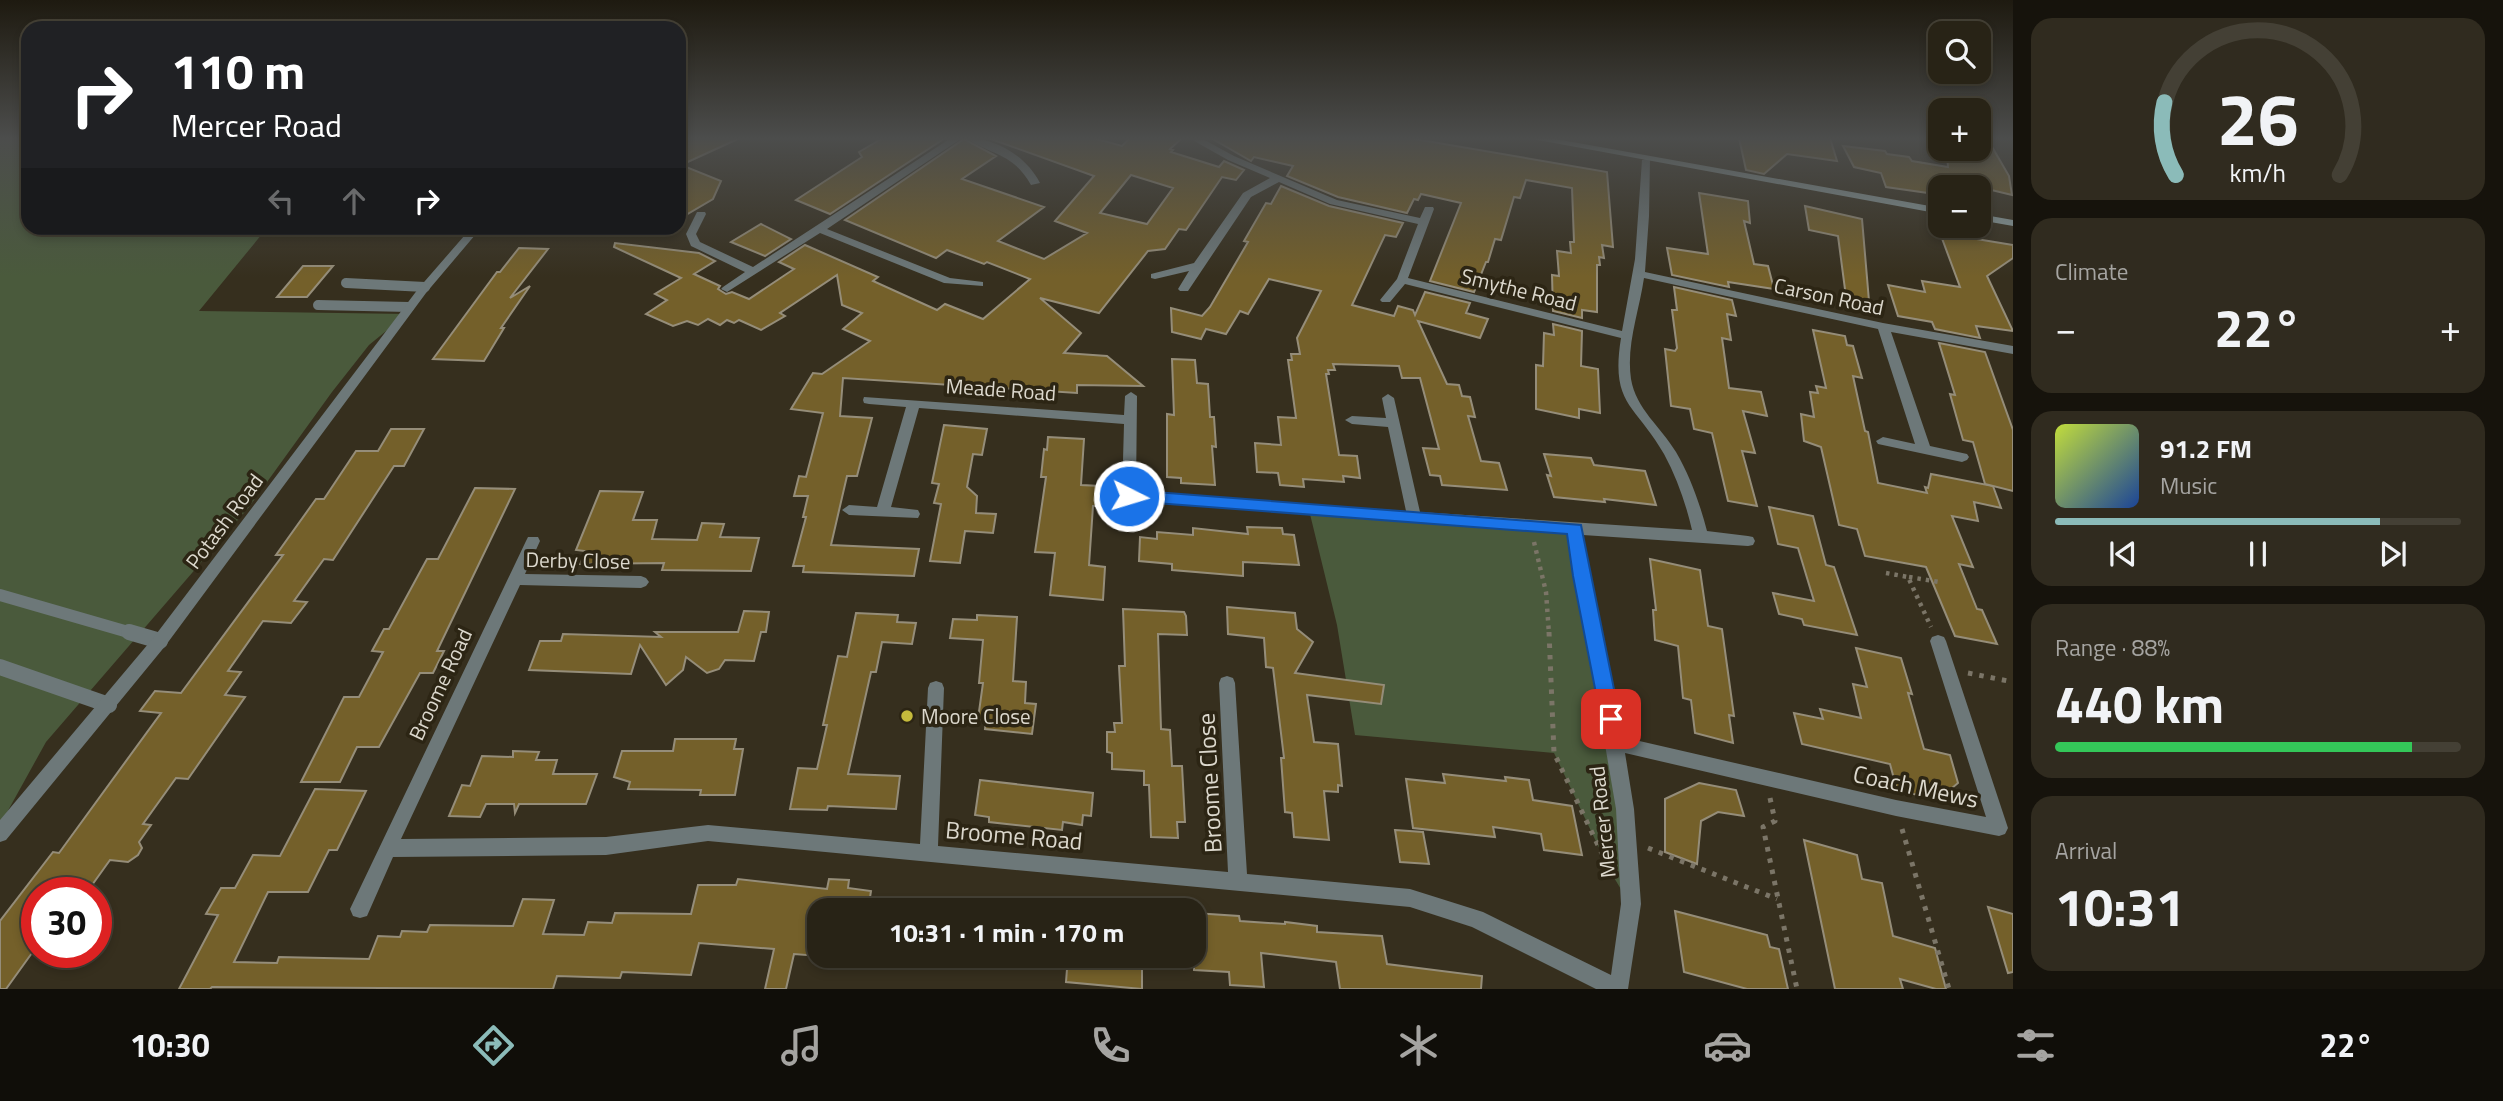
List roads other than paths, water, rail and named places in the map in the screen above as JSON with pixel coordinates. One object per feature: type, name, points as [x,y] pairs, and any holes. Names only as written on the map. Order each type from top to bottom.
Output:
[{"type":"street","points":[[727,289],[889,184]]},
{"type":"street","points":[[1184,289],[1247,195],[1266,184]]},
{"type":"street","points":[[1292,184],[1334,202],[1424,222]]},
{"type":"street","points":[[1645,184],[1639,274],[1627,336],[1625,372],[1628,393],[1637,412],[1663,442],[1693,505],[1701,536]]},
{"type":"street","points":[[1786,184],[1928,209]]},
{"type":"street","points":[[1386,300],[1402,280],[1429,209]]},
{"type":"street","points":[[701,214],[691,234],[695,244],[752,271]]},
{"type":"street","points":[[1991,219],[2013,223]]},
{"type":"street","points":[[821,230],[948,281],[979,284]]},
{"type":"street","name":"Potash Road","points":[[0,834],[160,641],[409,307],[470,235]]},
{"type":"street","points":[[1156,276],[1198,265]]},
{"type":"street","name":"Carson Road","points":[[1639,274],[1883,327],[2013,350]]},
{"type":"street","name":"Smythe Road","points":[[1402,280],[1627,336]]},
{"type":"street","points":[[1883,327],[1924,450]]},
{"type":"street","points":[[1124,523],[1129,496],[1131,396]]},
{"type":"street","points":[[1388,398],[1414,517]]},
{"type":"street","name":"Meade Road","points":[[869,400],[1131,420]]},
{"type":"street","points":[[883,512],[914,403]]},
{"type":"street","points":[[1352,420],[1393,423]]},
{"type":"street","points":[[1883,441],[1962,457]]},
{"type":"street","points":[[1129,496],[1748,541]]},
{"type":"street","points":[[849,510],[913,514]]},
{"type":"street","name":"Mercer Road","points":[[1575,529],[1581,576],[1615,743],[1627,839],[1631,906],[1617,989]]},
{"type":"street","name":"Broome Road","points":[[360,909],[533,541]]},
{"type":"street","name":"Derby Close","points":[[515,579],[641,582]]},
{"type":"street","name":"Coach Mews","points":[[1615,743],[1896,808],[1999,828],[1938,641]]},
{"type":"street","name":"Broome Close","points":[[1227,683],[1238,881]]},
{"type":"street","points":[[929,852],[936,688]]},
{"type":"street","name":"Broome Road","points":[[388,848],[606,846],[708,833],[1410,898],[1476,919],[1617,989]]},
{"type":"lane","points":[[346,284],[386,283],[425,287]]},
{"type":"lane","points":[[318,305],[409,307]]},
{"type":"lane","points":[[0,595],[160,641]]},
{"type":"lane","points":[[0,667],[109,705]]},
{"type":"place","name":"Moore Close","points":[[907,716]]}]
